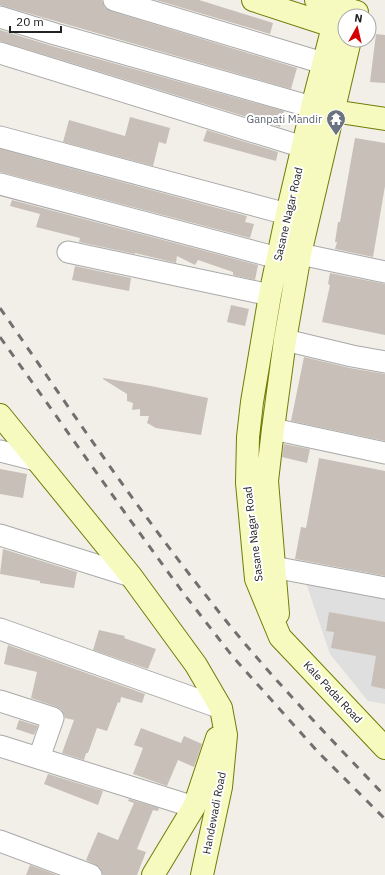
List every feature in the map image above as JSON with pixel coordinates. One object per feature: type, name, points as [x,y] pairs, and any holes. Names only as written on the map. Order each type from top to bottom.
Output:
[{"type":"street","points":[[114,0],[323,63]]},
{"type":"street","points":[[253,0],[337,12]]},
{"type":"street","points":[[316,0],[337,9]]},
{"type":"street","points":[[0,17],[62,36],[322,109],[385,119]]},
{"type":"street","name":"Sasane Nagar Road","points":[[280,637],[266,481],[285,340],[300,254],[322,109],[323,63],[337,34]]},
{"type":"street","name":"Sasane Nagar Road","points":[[280,637],[256,579],[247,483],[248,437],[252,402],[270,295],[303,147],[322,109],[347,48]]},
{"type":"street","points":[[0,53],[303,147]]},
{"type":"street","points":[[0,137],[287,214]]},
{"type":"street","points":[[0,184],[278,258]]},
{"type":"street","points":[[68,252],[270,295]]},
{"type":"street","points":[[300,254],[385,272]]},
{"type":"street","points":[[285,340],[352,356],[385,362]]},
{"type":"street","points":[[0,415],[131,576],[196,665],[222,717],[194,807],[153,875]]},
{"type":"street","points":[[273,429],[385,453]]},
{"type":"street","points":[[0,451],[36,460]]},
{"type":"street","points":[[0,535],[131,576]]},
{"type":"street","points":[[273,567],[385,588]]},
{"type":"street","points":[[0,629],[222,717]]},
{"type":"street","name":"Kale Padal Road","points":[[280,637],[385,748]]},
{"type":"street","points":[[0,701],[53,718],[39,758]]},
{"type":"street","name":"Handewadi Road","points":[[202,875],[221,787],[226,735],[222,717]]},
{"type":"street","points":[[0,746],[194,807]]},
{"type":"street","points":[[0,841],[91,875]]},
{"type":"shaded area","points":[[305,580],[385,597],[385,704],[368,701],[330,654]]},
{"type":"building","points":[[0,0],[102,0],[105,8],[111,11],[297,68],[291,89],[0,5]]},
{"type":"building","points":[[156,0],[199,0],[273,23],[270,34]]},
{"type":"building","points":[[0,30],[284,111],[280,127],[0,41]]},
{"type":"building","points":[[377,34],[385,35],[385,83],[370,82],[374,48],[377,48]]},
{"type":"building","points":[[130,117],[170,128],[166,144],[159,142],[153,166],[63,142],[69,120],[125,136]]},
{"type":"building","points":[[207,130],[278,152],[276,161],[203,141]]},
{"type":"building","points":[[355,138],[385,143],[385,186],[373,257],[335,249],[337,242],[335,242],[338,222],[340,222]]},
{"type":"building","points":[[0,149],[247,216],[245,222],[254,224],[250,238],[0,172]]},
{"type":"building","points":[[12,200],[258,265],[255,280],[233,275],[233,272],[198,260],[195,265],[177,256],[176,263],[79,242],[80,238],[36,227],[40,214],[10,206]]},
{"type":"building","points":[[75,266],[131,278],[129,291],[72,280]]},
{"type":"building","points":[[330,273],[385,284],[385,335],[322,322],[330,285],[328,284]]},
{"type":"building","points":[[231,305],[249,309],[245,326],[227,322]]},
{"type":"building","points":[[304,357],[350,368],[385,374],[385,441],[291,421]]},
{"type":"building","points":[[103,378],[208,398],[201,435],[156,428],[147,423],[149,416],[140,416],[140,409],[132,410],[133,403],[127,401],[127,394]]},
{"type":"building","points":[[284,444],[310,449],[307,463],[282,457]]},
{"type":"building","points":[[319,458],[385,471],[385,576],[295,559],[301,527],[306,528]]},
{"type":"building","points":[[0,469],[27,474],[23,498],[0,494]]},
{"type":"building","points":[[3,549],[77,572],[74,588],[40,583],[40,581],[0,574]]},
{"type":"building","points":[[329,612],[385,622],[385,689],[371,686],[376,656],[331,648],[334,632],[326,631]]},
{"type":"building","points":[[99,630],[125,636],[124,638],[156,649],[148,669],[93,650]]},
{"type":"building","points":[[8,645],[145,694],[142,703],[121,697],[120,703],[118,702],[107,731],[97,728],[84,760],[62,753],[74,720],[65,718],[62,710],[57,707],[31,698],[37,672],[4,664]]},
{"type":"building","points":[[19,720],[38,726],[34,735],[16,729]]},
{"type":"building","points":[[141,728],[181,743],[184,736],[202,744],[194,767],[178,760],[167,786],[133,774],[143,748],[134,745]]},
{"type":"building","points":[[48,774],[103,791],[98,805],[44,784]]},
{"type":"building","points":[[129,799],[159,808],[158,811],[153,810],[137,849],[146,852],[137,875],[103,875],[100,867],[86,860],[98,832],[118,840],[134,803],[128,801]]},
{"type":"building","points":[[30,865],[57,875],[26,875]]},
{"type":"railway","points":[[0,308],[128,491],[208,598],[272,675],[316,724],[385,796]]},
{"type":"railway","points":[[0,337],[184,594],[233,657],[318,752],[385,819]]},
{"type":"place","name":"Ganpati Mandir","points":[[336,136]]}]
